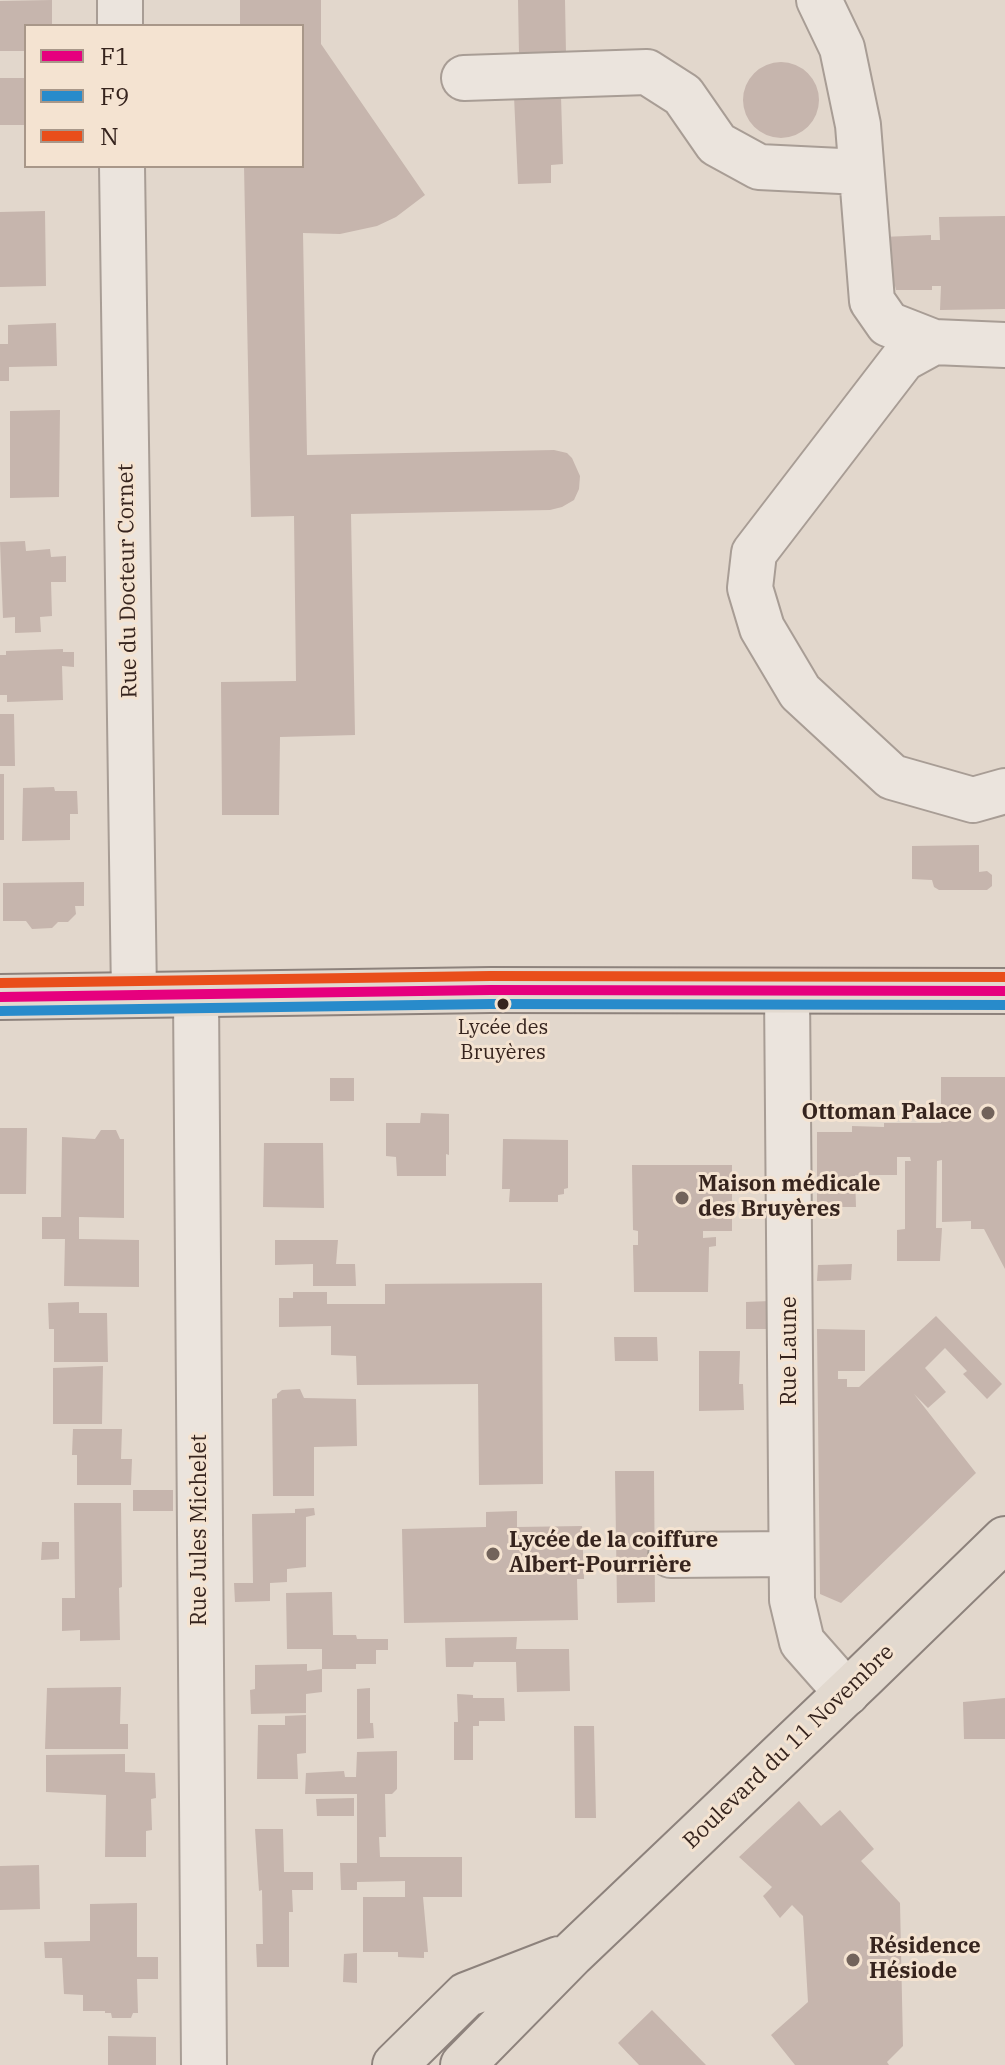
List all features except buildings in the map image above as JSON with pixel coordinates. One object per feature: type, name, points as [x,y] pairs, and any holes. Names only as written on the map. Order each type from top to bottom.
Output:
[{"type":"main road","points":[[0,997],[491,990],[1005,991]]},
{"type":"main road","name":"Boulevard du 11 Novembre","points":[[463,2065],[572,1954],[1005,1539]]},
{"type":"main road","name":"Boulevard du 11 Novembre","points":[[395,2065],[466,1995],[572,1954]]},
{"type":"street","points":[[120,0],[120,24]]},
{"type":"street","points":[[819,0],[842,48],[858,125],[872,301],[888,324],[934,342],[1005,345]]},
{"type":"street","points":[[464,78],[647,72],[683,95],[717,144],[759,167],[861,172]]},
{"type":"street","name":"Rue du Docteur Cornet","points":[[122,168],[134,995]]},
{"type":"street","points":[[934,342],[903,359],[754,553],[750,588],[762,628],[800,692],[892,777],[973,800],[1005,791]]},
{"type":"street","name":"Rue Laune","points":[[787,991],[792,1600],[802,1642],[847,1693]]},
{"type":"street","name":"Rue Jules Michelet","points":[[196,996],[204,2065]]},
{"type":"street","points":[[671,1555],[791,1554]]},
{"type":"transit line","name":"N","points":[[0,983],[491,976],[1005,977]]},
{"type":"transit line","name":"F1","points":[[0,997],[491,990],[1005,991]]},
{"type":"transit line","name":"F9","points":[[0,1011],[491,1004],[1005,1005]]},
{"type":"place","name":"Lycée des Bruyères","points":[[503,1004]]},
{"type":"place","name":"Ottoman Palace","points":[[988,1113]]},
{"type":"place","name":"Maison médicale des Bruyères","points":[[682,1198]]},
{"type":"place","name":"Lycée de la coiffure Albert-Pourrière","points":[[493,1554]]},
{"type":"place","name":"Résidence Hésiode","points":[[853,1960]]}]
